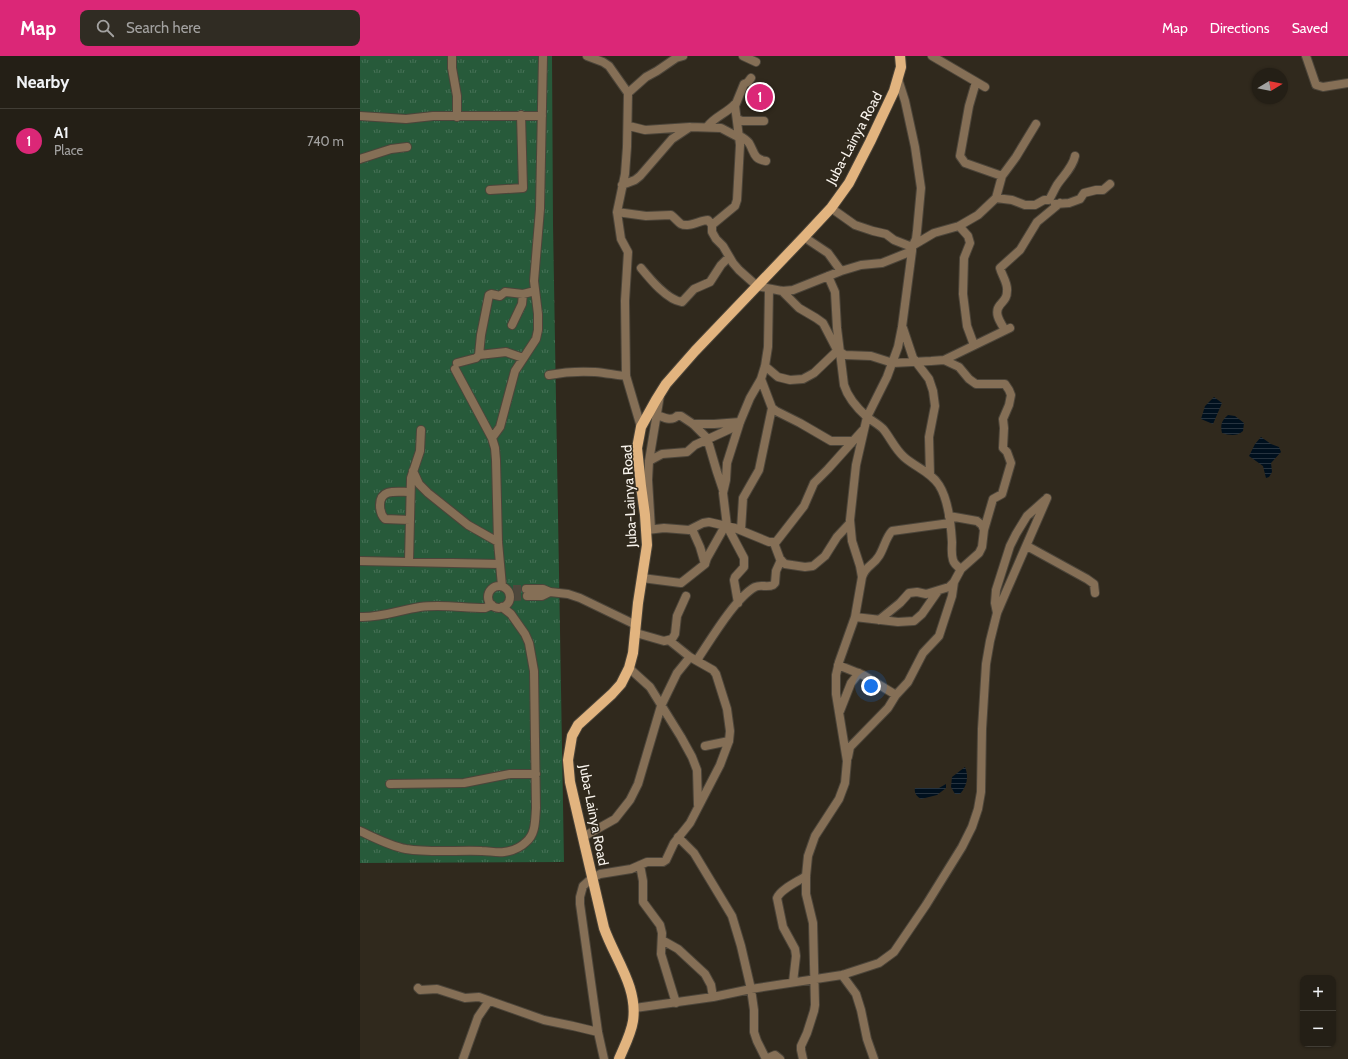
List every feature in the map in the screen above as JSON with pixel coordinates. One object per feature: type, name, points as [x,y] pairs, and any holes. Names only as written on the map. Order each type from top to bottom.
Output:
[{"type":"main road","name":"Juba-Lainya Road","points":[[619,1059],[631,1031],[635,1008],[632,991],[604,928],[569,771],[569,752],[572,736],[578,725],[621,684],[629,668],[633,653],[649,530],[637,448],[641,427],[666,384],[695,351],[831,208],[849,183],[881,120],[898,79],[901,67],[900,56]]},
{"type":"street","points":[[452,56],[458,117]]},
{"type":"street","points":[[492,438],[500,427],[515,371],[536,339],[538,330],[538,314],[535,292],[535,264],[540,202],[543,56]]},
{"type":"street","points":[[587,56],[609,66],[628,93],[627,147],[617,212],[620,239],[628,252],[624,302],[626,376],[641,427]]},
{"type":"street","points":[[628,93],[646,77],[676,58],[683,56]]},
{"type":"street","points":[[743,56],[756,62]]},
{"type":"street","points":[[932,56],[985,87]]},
{"type":"street","points":[[1306,56],[1316,85],[1323,87],[1348,83]]},
{"type":"street","points":[[707,127],[731,109],[735,104],[744,84],[751,78]]},
{"type":"street","points":[[862,577],[852,541],[850,523],[856,464],[867,417],[887,377],[898,347],[912,249],[918,230],[921,188],[915,147],[905,101],[898,79]]},
{"type":"street","points":[[976,82],[969,106],[960,156],[964,162],[1002,176]]},
{"type":"street","points":[[712,225],[735,206],[737,200],[740,145],[735,104]]},
{"type":"street","points":[[490,190],[523,188],[521,115]]},
{"type":"street","points":[[360,116],[406,119],[433,116],[542,116]]},
{"type":"street","points":[[737,119],[742,122],[764,121]]},
{"type":"street","points":[[617,212],[646,216],[671,215],[681,224],[685,225],[702,220],[708,220],[712,225],[712,232],[729,256],[740,270],[757,286],[782,292],[793,290],[841,271],[862,265],[882,263],[912,249],[934,233],[959,226],[978,215],[996,198],[1002,176],[1016,157],[1036,124]]},
{"type":"street","points":[[629,126],[645,130],[690,127],[721,128],[749,143],[755,156],[759,160],[766,162]]},
{"type":"street","points":[[622,185],[635,180],[640,176],[672,139],[690,127]]},
{"type":"street","points":[[360,159],[391,149],[406,147]]},
{"type":"street","points":[[996,198],[1012,200],[1026,205],[1035,205],[1044,200],[1049,200],[1056,187],[1070,167],[1074,164],[1075,156]]},
{"type":"street","points":[[1044,200],[1048,204],[1069,203],[1080,199],[1084,193],[1103,190],[1110,184]]},
{"type":"street","points":[[782,292],[799,308],[823,324],[839,351],[850,356],[871,356],[893,363],[944,360],[1007,329],[998,317],[999,305],[1005,300],[1007,291],[1000,267],[1020,250],[1037,222],[1060,204]]},
{"type":"street","points":[[831,208],[855,225],[886,234],[912,249]]},
{"type":"street","points":[[959,226],[968,236],[970,243],[964,258],[964,294],[967,326],[974,346]]},
{"type":"street","points":[[804,237],[828,253],[841,271]]},
{"type":"street","points":[[641,268],[653,283],[666,294],[682,302],[694,289],[710,282],[729,256]]},
{"type":"street","points":[[828,276],[835,292],[839,351],[846,392],[850,399],[867,417],[884,429],[896,449],[905,458],[930,475],[939,485],[944,494],[949,519],[953,560],[961,569]]},
{"type":"street","points":[[738,603],[734,580],[744,567],[744,558],[726,526],[723,490],[726,480],[727,463],[740,422],[750,398],[761,379],[765,366],[768,347],[768,289]]},
{"type":"street","points":[[479,355],[488,296],[491,294],[500,296],[505,292],[523,294],[535,292]]},
{"type":"street","points":[[512,325],[522,304],[523,294]]},
{"type":"street","points":[[902,327],[911,355],[931,382],[935,401],[929,440],[930,475]]},
{"type":"street","points":[[765,366],[778,377],[790,380],[803,379],[814,372],[839,351]]},
{"type":"street","points":[[502,607],[506,605],[508,592],[499,564],[495,448],[492,438],[456,366],[476,358],[479,355],[506,352],[523,358]]},
{"type":"street","points":[[795,1059],[814,1011],[813,923],[806,894],[808,856],[811,845],[815,836],[839,799],[845,783],[850,747],[884,713],[896,695],[908,682],[923,653],[939,636],[952,596],[954,582],[961,569],[977,556],[980,551],[984,530],[993,499],[1002,494],[1011,464],[1008,452],[1003,448],[1004,428],[1002,419],[1010,400],[1010,390],[1005,384],[976,384],[969,379],[959,367],[944,360]]},
{"type":"street","points":[[549,375],[570,372],[597,372],[626,376]]},
{"type":"street","points":[[761,379],[772,408],[779,414],[800,423],[831,441],[853,442]]},
{"type":"street","points":[[583,837],[615,819],[630,800],[638,784],[661,706],[677,673],[693,658],[747,593],[756,587],[762,585],[769,587],[775,583],[776,571],[780,560],[774,543],[741,530],[709,522],[687,530],[664,528],[649,530],[648,480],[660,393]]},
{"type":"street","points":[[741,530],[743,498],[759,470],[772,408]]},
{"type":"street","points":[[657,415],[672,419],[677,416],[681,416],[705,435],[708,440],[723,490]]},
{"type":"street","points":[[693,424],[740,422]]},
{"type":"street","points":[[650,461],[662,454],[687,452],[695,445],[730,430],[740,422]]},
{"type":"street","points":[[774,543],[778,541],[804,506],[814,483],[864,429]]},
{"type":"street","points":[[409,561],[411,478],[420,451],[421,430]]},
{"type":"street","points":[[413,471],[419,484],[428,493],[468,525],[498,542]]},
{"type":"street","points":[[410,492],[388,492],[382,496],[380,502],[380,510],[385,520],[410,520]]},
{"type":"street","points":[[635,1008],[714,997],[751,989],[842,975],[879,963],[894,952],[926,905],[972,828],[978,809],[981,792],[982,729],[986,664],[990,641],[997,613],[1047,498],[1027,516],[1010,546],[996,590],[995,603],[997,613]]},
{"type":"street","points":[[847,761],[836,694],[836,675],[838,665],[855,617],[864,569],[880,555],[888,536],[892,531],[949,519],[977,521],[982,525],[984,530]]},
{"type":"street","points":[[780,560],[790,565],[805,567],[813,566],[825,556],[837,537],[850,523]]},
{"type":"street","points":[[642,578],[681,583],[705,564],[726,526]]},
{"type":"street","points":[[692,529],[700,547],[705,564]]},
{"type":"street","points":[[1026,546],[1087,579],[1094,584],[1096,592]]},
{"type":"street","points":[[360,561],[499,564]]},
{"type":"street","points":[[879,620],[909,593],[917,592],[926,594],[946,589],[954,582]]},
{"type":"street","points":[[360,831],[386,843],[423,851],[502,852],[516,849],[527,842],[535,826],[536,774],[534,670],[529,643],[525,634],[511,614],[502,607],[492,605],[488,599],[489,592],[495,586],[508,592]]},
{"type":"street","points":[[527,593],[544,589],[550,592],[568,594],[580,598],[658,640],[670,641],[693,658],[713,670],[717,677],[728,715],[730,731],[729,741],[720,765],[690,823],[672,846],[666,860],[663,862],[650,861],[631,869],[600,874],[592,878],[583,886],[581,891],[580,904],[598,1032],[604,1059]]},
{"type":"street","points":[[855,617],[904,623],[914,621],[922,614],[938,591]]},
{"type":"street","points":[[670,641],[675,634],[676,618],[686,596]]},
{"type":"street","points":[[360,617],[376,617],[408,609],[434,606],[485,608],[492,605]]},
{"type":"street","points":[[838,665],[870,678],[876,684],[896,695]]},
{"type":"street","points":[[629,668],[650,687],[681,736],[695,764],[697,770],[698,807]]},
{"type":"street","points":[[839,714],[851,683],[859,673]]},
{"type":"street","points":[[704,746],[729,741]]},
{"type":"street","points":[[390,784],[464,783],[510,774],[536,774]]},
{"type":"street","points":[[678,837],[694,853],[732,916],[751,989],[754,1010],[754,1032],[766,1059],[774,1055],[780,1059]]},
{"type":"street","points":[[640,865],[643,881],[642,902],[660,925],[662,940],[661,954],[676,1003]]},
{"type":"street","points":[[794,982],[796,956],[795,949],[783,927],[777,898],[782,891],[806,876]]},
{"type":"street","points":[[662,940],[678,949],[705,974],[711,986],[714,997]]},
{"type":"street","points":[[842,975],[856,994],[873,1058]]},
{"type":"street","points":[[418,988],[420,990],[444,990],[466,998],[479,996],[489,1001],[544,1020],[598,1032]]},
{"type":"street","points":[[463,1059],[478,1017],[489,1001]]},
{"type":"street","points":[[801,1046],[803,1059]]},
{"type":"green space","points":[[360,56],[552,56],[553,225],[564,862],[360,863]]},
{"type":"water","points":[[1214,397],[1222,403],[1213,424],[1201,419],[1205,406]]},
{"type":"water","points":[[1228,415],[1235,416],[1244,423],[1243,431],[1235,435],[1222,433],[1222,423]]},
{"type":"water","points":[[1261,437],[1271,444],[1279,447],[1281,452],[1271,463],[1272,472],[1269,477],[1266,478],[1263,466],[1249,456],[1255,444]]},
{"type":"water","points":[[965,767],[967,774],[966,785],[960,794],[955,794],[951,787],[952,777]]},
{"type":"water","points":[[946,784],[946,788],[937,795],[921,799],[915,793],[915,788],[939,788]]},
{"type":"tunnel","points":[[513,589],[526,589]]},
{"type":"tunnel","points":[[513,597],[527,596]]},
{"type":"place","name":"A1","points":[[760,97]]}]
